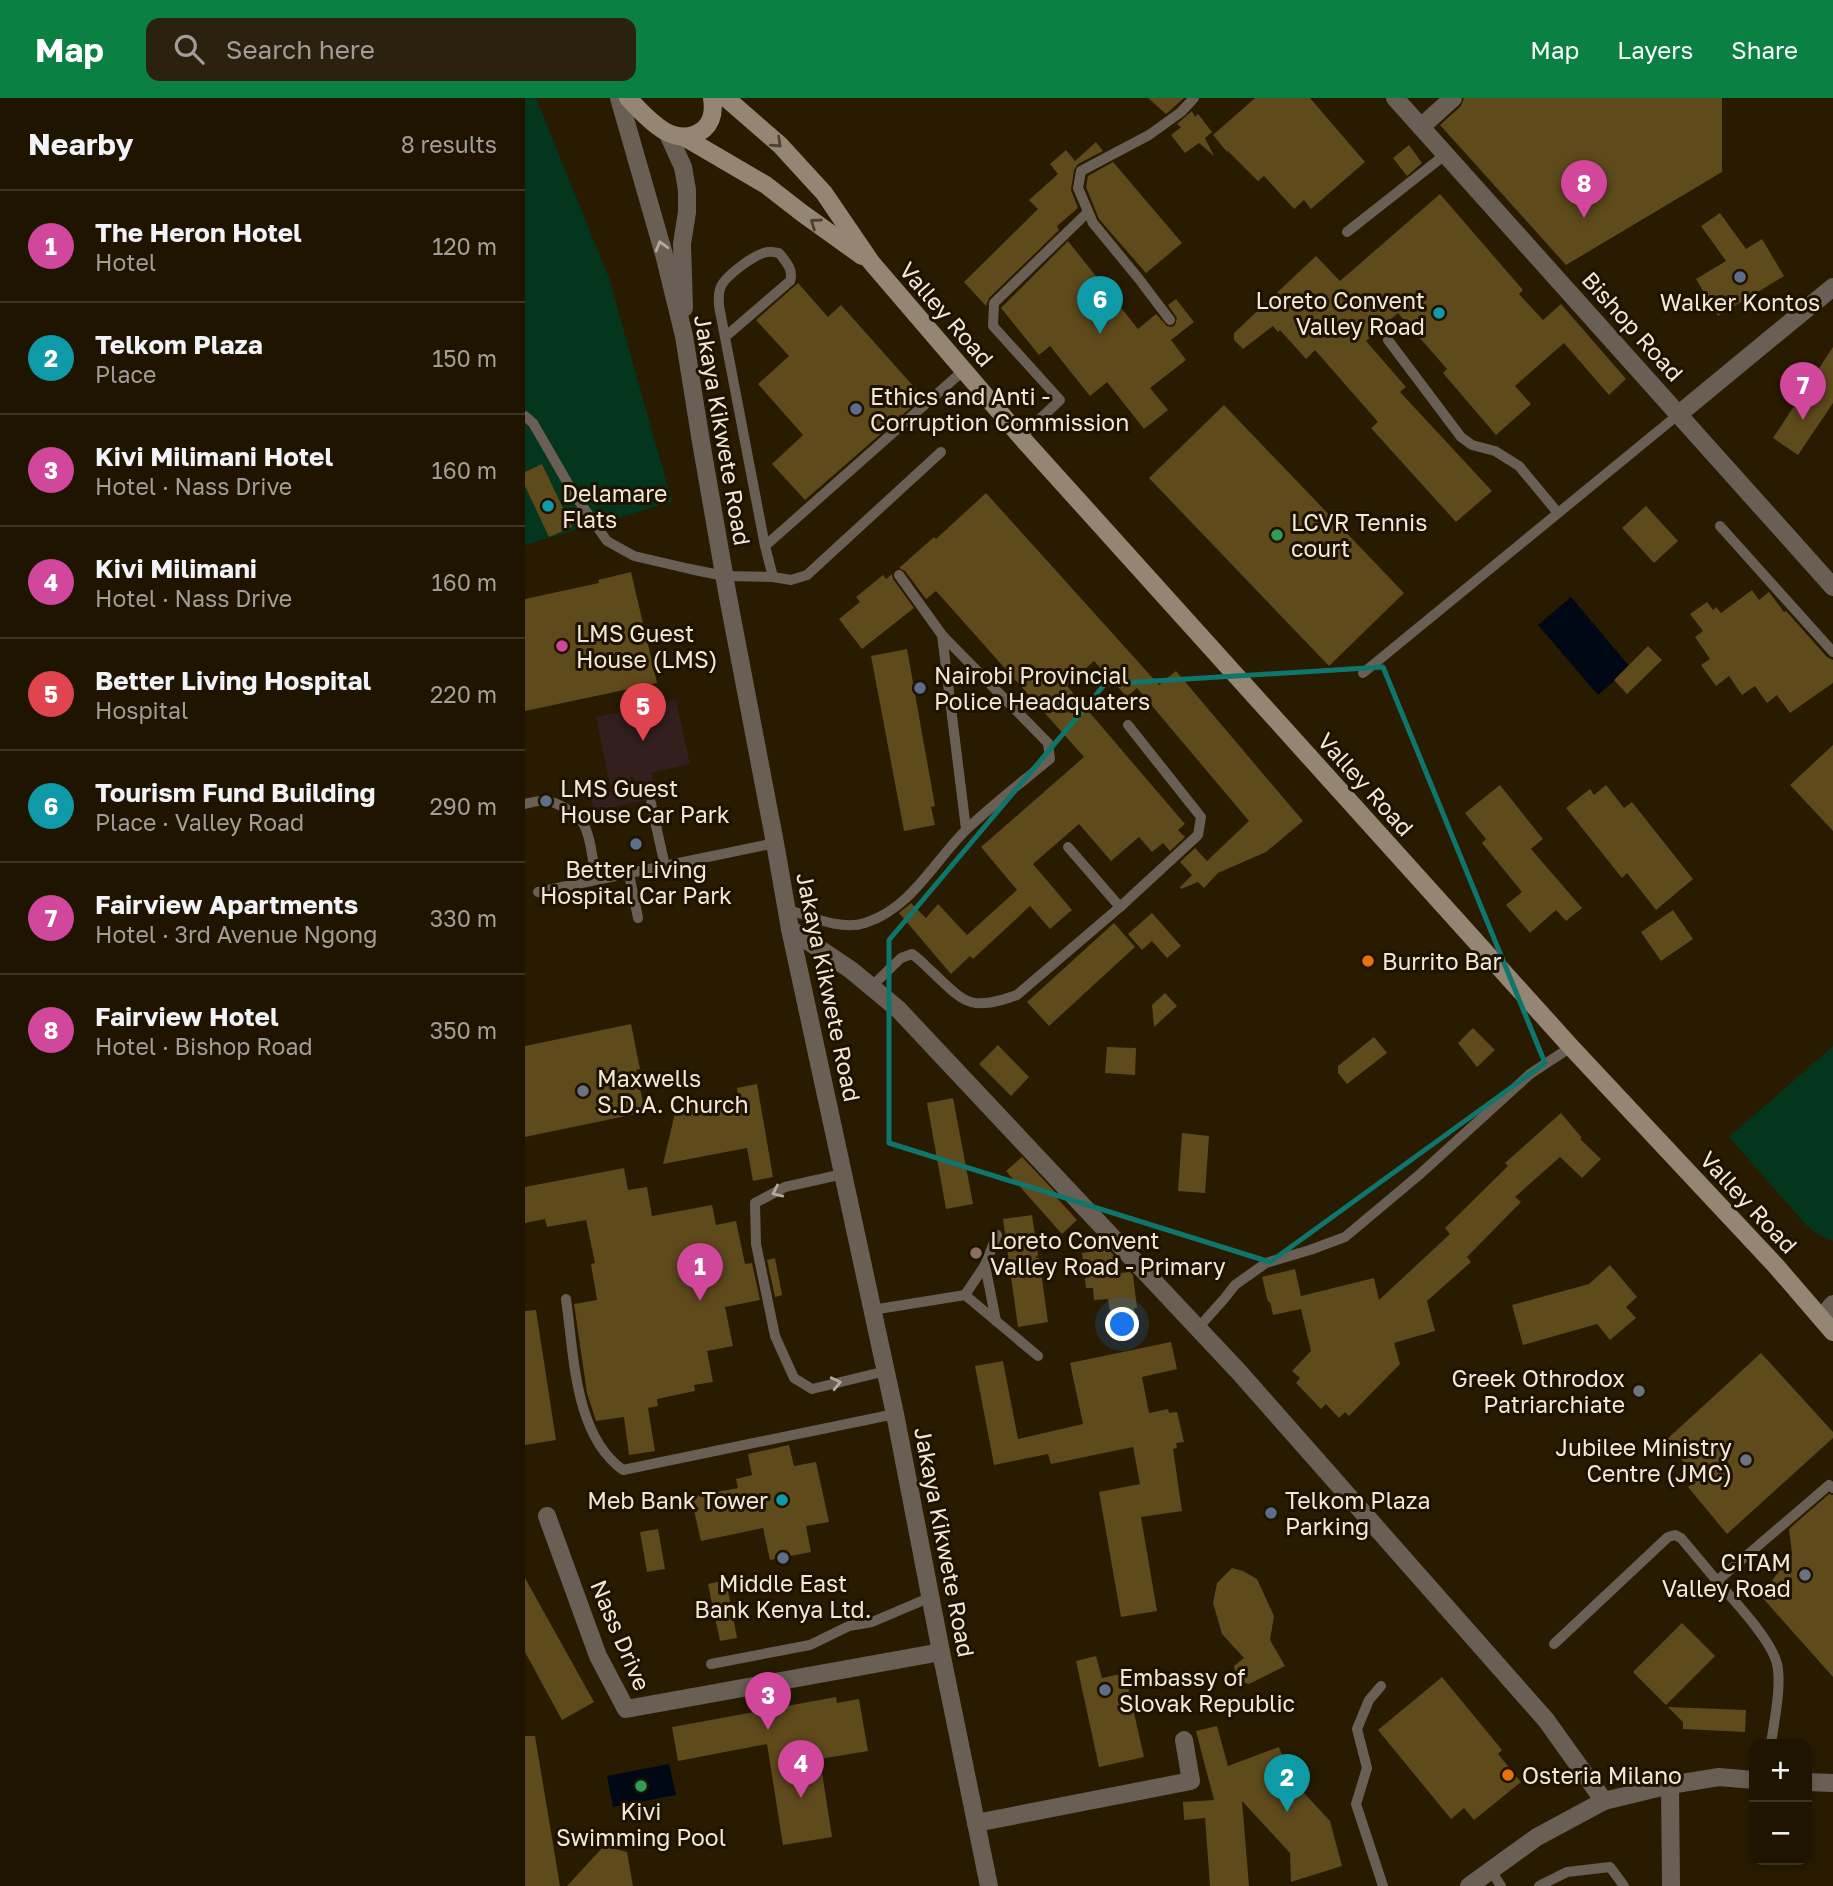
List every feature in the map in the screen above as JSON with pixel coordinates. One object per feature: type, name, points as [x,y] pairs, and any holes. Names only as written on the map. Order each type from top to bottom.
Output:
[{"type":"main road","name":"Valley Road","points":[[628,98],[656,126],[766,185],[870,262]]},
{"type":"main road","points":[[676,135],[697,133],[707,126],[714,106],[712,98]]},
{"type":"main road","name":"Valley Road","points":[[726,98],[780,145],[824,193],[870,262],[1021,437],[1571,1048],[1776,1266],[1827,1310],[1833,1332]]},
{"type":"street","name":"Jakaya Kikwete Road","points":[[619,98],[665,258],[684,336],[724,576],[786,909],[895,1414],[989,1886]]},
{"type":"street","name":"Bishop Road","points":[[1395,98],[1833,587]]},
{"type":"street","points":[[1421,127],[1453,98]]},
{"type":"street","points":[[676,135],[687,190],[683,244],[684,336]]},
{"type":"street","points":[[1679,414],[1833,288]]},
{"type":"street","points":[[790,929],[851,970],[898,1009],[1198,1328],[1546,1720],[1604,1801]]},
{"type":"street","name":"Nass Drive","points":[[547,1516],[598,1656],[626,1709],[941,1652]]},
{"type":"street","points":[[976,1824],[1191,1781],[1184,1740]]},
{"type":"street","points":[[1474,1885],[1496,1879],[1537,1838],[1604,1801],[1669,1785],[1719,1777],[1749,1780]]},
{"type":"street","points":[[1812,1782],[1833,1783]]},
{"type":"street","points":[[1669,1785],[1671,1886]]},
{"type":"lane","points":[[1170,320],[1093,223],[1078,188],[1081,171],[1149,135],[1181,112],[1194,98]]},
{"type":"lane","points":[[1347,232],[1446,154]]},
{"type":"lane","points":[[1021,437],[1060,400],[993,326],[994,303],[1088,212]]},
{"type":"lane","points":[[726,337],[790,281],[792,276],[789,266],[779,253],[769,251],[755,256],[733,273],[720,286],[719,306],[773,578]]},
{"type":"lane","points":[[1388,340],[1461,438],[1472,445],[1495,451],[1519,466],[1558,513]]},
{"type":"lane","points":[[765,546],[964,370]]},
{"type":"lane","points":[[1363,673],[1679,414]]},
{"type":"lane","points":[[525,416],[533,423],[574,494],[607,541],[634,556],[724,576],[791,580],[807,575],[941,452]]},
{"type":"lane","points":[[1720,526],[1833,652]]},
{"type":"lane","points":[[786,909],[848,925],[864,923],[890,910],[915,890],[966,829],[1050,759],[1048,743],[942,635],[899,575]]},
{"type":"lane","points":[[942,635],[966,829]]},
{"type":"lane","points":[[871,987],[901,958],[912,954],[964,1001],[977,1004],[997,1003],[1017,995],[1198,835],[1201,817],[1128,725]]},
{"type":"lane","points":[[525,804],[545,800],[578,817],[587,835],[596,880]]},
{"type":"lane","points":[[651,803],[665,866]]},
{"type":"lane","points":[[537,892],[775,843]]},
{"type":"lane","points":[[1068,847],[1119,907]]},
{"type":"lane","points":[[629,874],[638,918]]},
{"type":"lane","points":[[1198,1328],[1235,1285],[1266,1263],[1345,1237],[1419,1175],[1530,1074],[1571,1048]]},
{"type":"lane","points":[[843,1174],[785,1187],[755,1203],[756,1244],[775,1335],[794,1378],[812,1389],[886,1371]]},
{"type":"lane","points":[[872,1310],[965,1295],[985,1265],[997,1235]]},
{"type":"lane","points":[[985,1265],[996,1321]]},
{"type":"lane","points":[[965,1295],[1038,1356]]},
{"type":"lane","points":[[566,1300],[579,1392],[586,1420],[598,1444],[611,1461],[623,1470],[895,1414]]},
{"type":"lane","points":[[1717,1581],[1829,1485],[1833,1488]]},
{"type":"lane","points":[[1554,1644],[1668,1538],[1675,1535],[1681,1538],[1771,1647],[1777,1665],[1778,1681],[1772,1739]]},
{"type":"lane","points":[[711,1664],[810,1645],[849,1626],[872,1622],[931,1597]]},
{"type":"lane","points":[[1379,1884],[1356,1804],[1367,1768],[1357,1729],[1369,1700],[1381,1686]]},
{"type":"lane","points":[[1539,1886],[1567,1872],[1610,1867],[1624,1886]]},
{"type":"highlighted area","points":[[1383,667],[1545,1063],[1270,1262],[889,1143],[889,940],[1105,684]]},
{"type":"shaded area","points":[[1571,597],[1630,667],[1598,695],[1538,625]]},
{"type":"shaded area","points":[[676,700],[690,764],[651,773],[656,798],[594,811],[591,796],[636,786],[634,777],[630,777],[631,781],[610,786],[596,717]]},
{"type":"shaded area","name":"Kivi Swimming Pool","points":[[669,1764],[676,1795],[613,1807],[607,1776]]},
{"type":"green space","points":[[525,98],[536,98],[609,278],[672,502],[525,545]]},
{"type":"green space","points":[[1833,1046],[1833,1241],[1807,1226],[1729,1137]]},
{"type":"building","points":[[1148,98],[1184,98],[1166,114]]},
{"type":"building","points":[[1255,98],[1310,98],[1365,162],[1311,209],[1304,200],[1294,209],[1264,176],[1258,181],[1213,135]]},
{"type":"building","points":[[1464,98],[1722,98],[1722,172],[1566,265],[1440,125],[1461,106]]},
{"type":"building","points":[[1192,111],[1195,117],[1198,114],[1212,132],[1205,138],[1214,156],[1199,143],[1185,153],[1171,135],[1181,127],[1177,124]]},
{"type":"building","points":[[1096,142],[1103,151],[1078,164],[1074,170],[1071,190],[1078,208],[1057,226],[1059,230],[989,298],[986,306],[964,282],[1038,209],[1029,200],[1058,174],[1050,164],[1066,150],[1075,161]]},
{"type":"building","points":[[1409,145],[1422,163],[1407,176],[1393,158]]},
{"type":"building","points":[[1113,162],[1182,243],[1146,273],[1099,219],[1086,187],[1088,176]]},
{"type":"building","name":"Loreto Convent Valley Road","points":[[1440,194],[1523,290],[1519,294],[1543,320],[1561,304],[1626,379],[1609,395],[1564,343],[1515,386],[1531,404],[1496,435],[1443,373],[1447,369],[1398,313],[1366,341],[1406,387],[1400,392],[1492,491],[1456,522],[1371,428],[1378,422],[1315,350],[1306,359],[1280,330],[1278,332],[1273,326],[1243,349],[1234,340],[1234,333],[1316,256],[1340,281]]},
{"type":"building","name":"Walker Kontos","points":[[1720,213],[1746,249],[1762,239],[1784,276],[1718,316],[1696,279],[1726,261],[1701,226]]},
{"type":"building","points":[[1068,241],[1138,329],[1156,314],[1167,326],[1175,325],[1177,318],[1168,305],[1176,299],[1194,322],[1171,340],[1186,360],[1150,388],[1168,410],[1144,429],[1107,382],[1090,396],[1050,346],[1039,355],[1001,308]]},
{"type":"building","points":[[798,283],[828,317],[841,305],[923,397],[805,500],[772,464],[803,435],[758,384],[789,356],[756,320]]},
{"type":"building","points":[[1833,347],[1833,403],[1798,455],[1773,438]]},
{"type":"building","name":"LCVR Tennis court","points":[[1224,405],[1404,593],[1329,666],[1149,478]]},
{"type":"building","name":"Delamare Flats","points":[[542,464],[572,527],[549,537],[525,486],[525,472]]},
{"type":"building","points":[[986,493],[1159,685],[1176,671],[1303,821],[1266,852],[1218,873],[1204,888],[1198,882],[1181,889],[1192,875],[1180,862],[1195,848],[1207,861],[1249,821],[1137,688],[1127,697],[1094,661],[1067,686],[1185,824],[1178,830],[1185,837],[1170,851],[1163,843],[1152,852],[1139,837],[1111,861],[1079,824],[1033,864],[1072,910],[1050,929],[1030,906],[973,959],[970,956],[951,974],[899,913],[911,903],[926,918],[938,904],[967,935],[1017,890],[981,847],[1084,757],[936,591],[926,599],[905,571],[899,568],[934,537],[936,539]]},
{"type":"building","points":[[1646,506],[1678,541],[1654,563],[1622,528]]},
{"type":"building","points":[[631,572],[657,683],[525,711],[525,599],[599,583],[598,580]]},
{"type":"building","points":[[892,574],[914,608],[862,649],[839,619],[860,602],[856,597],[883,575],[886,579]]},
{"type":"building","points":[[1752,590],[1759,600],[1769,592],[1784,612],[1786,611],[1827,657],[1833,660],[1833,683],[1790,713],[1777,695],[1767,703],[1755,686],[1742,695],[1729,676],[1716,686],[1701,665],[1710,659],[1695,637],[1703,631],[1690,614],[1707,602],[1713,610],[1716,607],[1721,613]]},
{"type":"building","points":[[1648,646],[1662,660],[1627,694],[1614,680]]},
{"type":"building","name":"Nairobi Provincial Police Headquaters","points":[[907,649],[935,806],[931,807],[935,825],[904,831],[871,656]]},
{"type":"building","points":[[1833,745],[1833,831],[1790,785]]},
{"type":"building","points":[[1500,785],[1543,839],[1531,849],[1582,908],[1566,921],[1556,910],[1530,933],[1506,905],[1522,892],[1482,843],[1486,839],[1465,813]]},
{"type":"building","points":[[1606,785],[1624,808],[1632,802],[1693,879],[1656,910],[1627,873],[1622,878],[1566,808],[1590,789],[1594,795]]},
{"type":"building","points":[[1673,910],[1693,939],[1661,961],[1641,932]]},
{"type":"building","points":[[1152,913],[1181,946],[1167,958],[1152,941],[1142,950],[1128,934]]},
{"type":"building","points":[[1114,923],[1135,947],[1049,1026],[1027,1002]]},
{"type":"building","points":[[1165,993],[1177,1006],[1154,1027],[1152,1005]]},
{"type":"building","name":"Maxwells S.D.A. Church","points":[[631,1024],[640,1069],[636,1070],[645,1112],[525,1137],[525,1046]]},
{"type":"building","points":[[1473,1028],[1495,1050],[1477,1067],[1458,1043]]},
{"type":"building","points":[[1374,1037],[1387,1053],[1347,1084],[1338,1073],[1338,1066]]},
{"type":"building","points":[[998,1045],[1029,1077],[1011,1096],[979,1064]]},
{"type":"building","points":[[1107,1047],[1136,1048],[1135,1075],[1105,1073]]},
{"type":"building","points":[[757,1084],[773,1177],[753,1181],[747,1148],[663,1164],[676,1109],[738,1097],[737,1088]]},
{"type":"building","points":[[953,1098],[973,1204],[946,1209],[927,1103]]},
{"type":"building","points":[[1561,1113],[1582,1138],[1580,1139],[1601,1159],[1582,1178],[1560,1157],[1515,1197],[1521,1202],[1467,1257],[1471,1262],[1427,1301],[1435,1331],[1394,1343],[1400,1364],[1349,1416],[1345,1412],[1339,1418],[1326,1404],[1321,1409],[1296,1383],[1300,1378],[1292,1371],[1311,1351],[1301,1309],[1273,1315],[1262,1277],[1295,1269],[1301,1296],[1374,1278],[1379,1300],[1450,1234],[1445,1228],[1508,1166],[1505,1163]]},
{"type":"building","points":[[1182,1133],[1209,1136],[1205,1193],[1178,1191]]},
{"type":"building","points":[[1022,1157],[1058,1195],[1056,1197],[1077,1220],[1062,1234],[1006,1171]]},
{"type":"building","points":[[624,1168],[628,1190],[647,1187],[652,1216],[712,1205],[716,1225],[736,1221],[745,1264],[752,1263],[760,1300],[725,1307],[733,1346],[707,1351],[713,1382],[694,1385],[695,1391],[657,1399],[658,1406],[648,1408],[655,1451],[629,1455],[624,1417],[596,1421],[587,1393],[574,1304],[597,1300],[591,1264],[595,1263],[586,1220],[547,1227],[545,1219],[525,1223],[525,1187]]},
{"type":"building","points":[[1032,1215],[1038,1255],[1035,1258],[1039,1258],[1048,1322],[1018,1327],[1003,1219]]},
{"type":"building","points":[[1108,1249],[1118,1260],[1119,1273],[1130,1272],[1133,1275],[1137,1308],[1134,1308],[1135,1315],[1115,1318],[1114,1311],[1110,1312],[1108,1299],[1094,1300],[1093,1288],[1086,1288],[1082,1253]]},
{"type":"building","points":[[775,1258],[782,1295],[775,1297],[767,1260]]},
{"type":"building","points":[[1610,1265],[1637,1297],[1626,1307],[1636,1318],[1610,1340],[1597,1324],[1523,1345],[1512,1305],[1589,1284]]},
{"type":"building","points":[[536,1310],[556,1440],[525,1445],[525,1311]]},
{"type":"building","points":[[1171,1342],[1177,1369],[1142,1377],[1149,1413],[1168,1409],[1169,1413],[1177,1412],[1184,1442],[1176,1443],[1177,1448],[1173,1449],[1182,1511],[1141,1517],[1157,1611],[1121,1617],[1099,1492],[1140,1484],[1133,1447],[1051,1464],[1048,1454],[994,1465],[975,1366],[1003,1361],[1018,1439],[1083,1424],[1070,1363]]},
{"type":"building","name":"Jubilee Ministry Centre (JMC)","points":[[1761,1353],[1833,1432],[1833,1438],[1727,1534],[1688,1487],[1698,1478],[1665,1441]]},
{"type":"building","name":"Meb Bank Tower","points":[[789,1445],[794,1466],[816,1462],[829,1522],[806,1526],[811,1552],[770,1560],[763,1528],[701,1541],[691,1497],[738,1488],[736,1479],[752,1475],[748,1454]]},
{"type":"building","name":"CITAM Valley Road","points":[[1829,1494],[1833,1495],[1833,1677],[1761,1596],[1792,1553],[1789,1529]]},
{"type":"building","points":[[658,1529],[665,1569],[647,1572],[640,1532]]},
{"type":"building","points":[[1232,1568],[1257,1579],[1274,1616],[1270,1640],[1285,1666],[1249,1684],[1237,1681],[1234,1666],[1244,1658],[1222,1634],[1213,1603],[1217,1583]]},
{"type":"building","points":[[525,1578],[594,1702],[562,1720],[525,1652]]},
{"type":"building","points":[[726,1580],[737,1638],[720,1641],[708,1584]]},
{"type":"building","points":[[1682,1623],[1715,1656],[1666,1705],[1633,1672]]},
{"type":"building","points":[[1096,1656],[1102,1678],[1125,1673],[1144,1757],[1099,1767],[1076,1661]]},
{"type":"building","points":[[1442,1677],[1502,1750],[1498,1754],[1521,1782],[1474,1820],[1464,1808],[1451,1819],[1378,1730]]},
{"type":"building","points":[[836,1697],[837,1703],[859,1699],[868,1751],[820,1759],[832,1837],[783,1845],[767,1744],[678,1761],[672,1727]]},
{"type":"building","points":[[1668,1707],[1746,1710],[1745,1732],[1683,1729],[1683,1722]]},
{"type":"building","points":[[1217,1726],[1228,1766],[1279,1747],[1291,1779],[1330,1821],[1342,1866],[1291,1882],[1290,1853],[1242,1801],[1249,1886],[1210,1886],[1205,1818],[1184,1820],[1183,1802],[1214,1800],[1196,1731]]},
{"type":"building","points":[[525,1736],[535,1736],[560,1886],[525,1886]]},
{"type":"building","points":[[604,1846],[627,1852],[633,1886],[567,1886]]},
{"type":"place","name":"Fairview Hotel","points":[[1584,218]]},
{"type":"place","name":"Walker Kontos","points":[[1740,277]]},
{"type":"place","name":"Loreto Convent Valley Road","points":[[1439,313]]},
{"type":"place","name":"Tourism Fund Building","points":[[1100,334]]},
{"type":"place","name":"Ethics and Anti - Corruption Commission","points":[[856,409]]},
{"type":"place","name":"Fairview Apartments","points":[[1803,420]]},
{"type":"place","name":"Delamare Flats","points":[[548,506]]},
{"type":"place","name":"LCVR Tennis court","points":[[1277,535]]},
{"type":"place","name":"LMS Guest House (LMS)","points":[[562,646]]},
{"type":"place","name":"Nairobi Provincial Police Headquaters","points":[[920,688]]},
{"type":"place","name":"Better Living Hospital","points":[[643,741]]},
{"type":"place","name":"LMS Guest House Car Park","points":[[546,801]]},
{"type":"place","name":"Better Living Hospital Car Park","points":[[636,844]]},
{"type":"place","name":"Burrito Bar","points":[[1368,961]]},
{"type":"place","name":"Maxwells S.D.A. Church","points":[[583,1091]]},
{"type":"place","name":"Loreto Convent Valley Road - Primary","points":[[976,1253]]},
{"type":"place","name":"The Heron Hotel","points":[[700,1301]]},
{"type":"place","name":"Greek Othrodox Patriarchiate","points":[[1639,1391]]},
{"type":"place","name":"Jubilee Ministry Centre (JMC)","points":[[1746,1460]]},
{"type":"place","name":"Meb Bank Tower","points":[[782,1500]]},
{"type":"place","name":"Telkom Plaza Parking","points":[[1271,1513]]},
{"type":"place","name":"Middle East Bank Kenya Ltd.","points":[[783,1558]]},
{"type":"place","name":"CITAM Valley Road","points":[[1805,1575]]},
{"type":"place","name":"Embassy of Slovak Republic","points":[[1105,1690]]},
{"type":"place","name":"Kivi Milimani Hotel","points":[[768,1730]]},
{"type":"place","name":"Osteria Milano","points":[[1508,1775]]},
{"type":"place","name":"Kivi Swimming Pool","points":[[641,1786]]},
{"type":"place","name":"Kivi Milimani","points":[[801,1798]]},
{"type":"place","name":"Telkom Plaza","points":[[1287,1812]]}]
